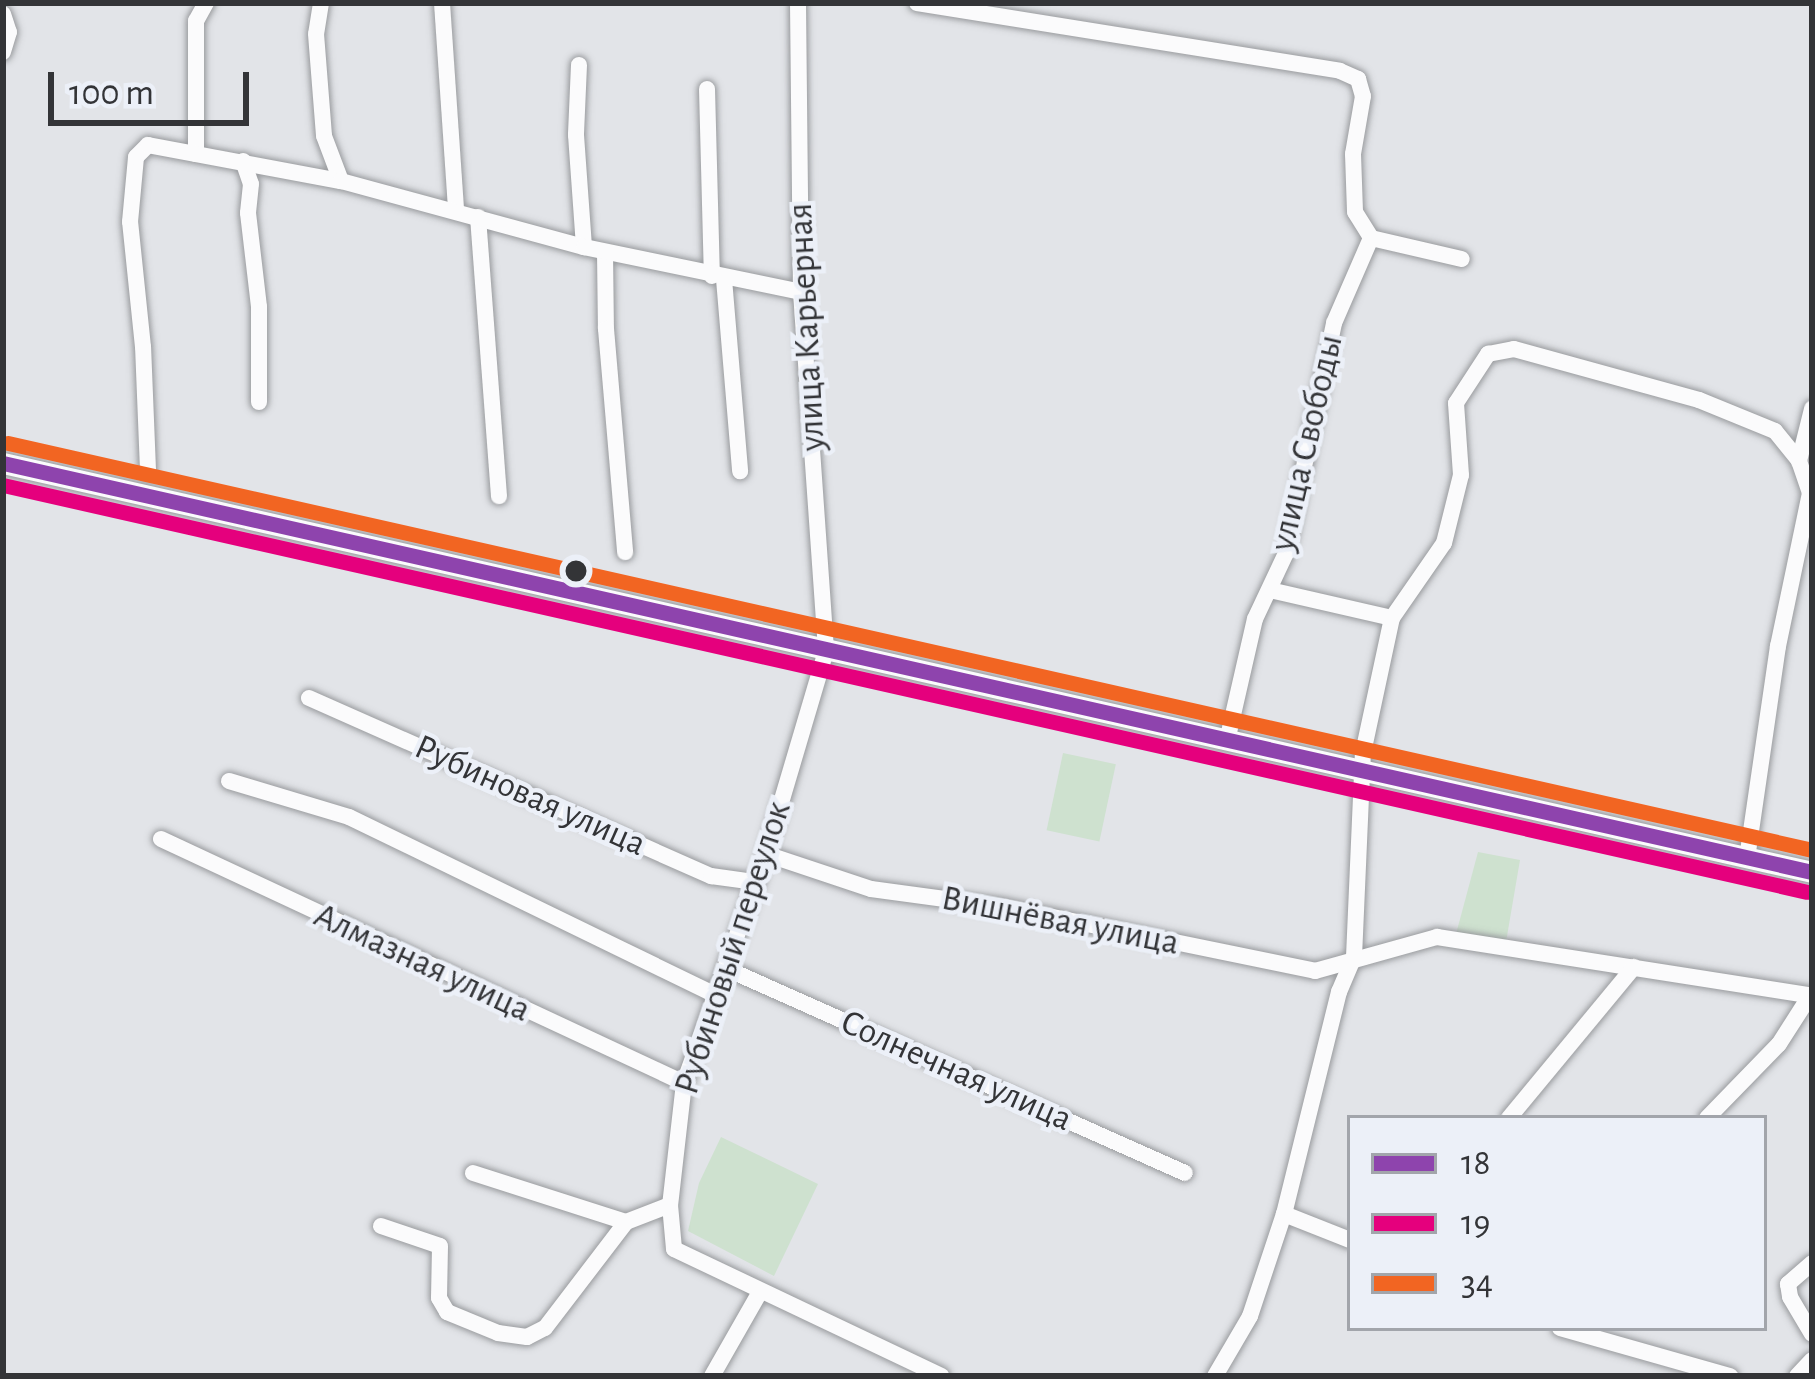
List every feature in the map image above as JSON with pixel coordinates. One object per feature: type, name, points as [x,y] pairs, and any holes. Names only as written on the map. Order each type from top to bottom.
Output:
[{"type":"main road","points":[[3,464],[1812,872]]},
{"type":"street","points":[[196,154],[196,21],[206,3]]},
{"type":"street","points":[[320,3],[316,34],[324,136],[341,181]]},
{"type":"street","points":[[442,3],[456,210]]},
{"type":"street","name":"улица Карьерная","points":[[798,3],[801,292],[826,651]]},
{"type":"street","points":[[917,3],[1340,71],[1358,79],[1363,96],[1353,154],[1355,212],[1371,238],[1462,259]]},
{"type":"street","points":[[3,14],[9,32],[3,52]]},
{"type":"street","points":[[579,65],[576,135],[584,247]]},
{"type":"street","points":[[707,89],[718,278],[740,471]]},
{"type":"street","points":[[148,470],[143,347],[130,222],[136,157],[148,146],[341,181],[584,247],[801,292]]},
{"type":"street","points":[[243,161],[251,184],[250,236],[260,307],[259,402]]},
{"type":"street","points":[[478,217],[499,496]]},
{"type":"street","name":"улица Свободы","points":[[1227,740],[1255,619],[1286,553],[1334,322],[1371,238]]},
{"type":"street","points":[[605,252],[606,329],[625,551]]},
{"type":"street","points":[[1215,1376],[1236,1349],[1284,1214],[1340,992],[1354,957],[1363,772],[1393,618],[1444,543],[1461,475],[1456,403],[1488,354],[1514,349],[1699,400],[1775,431],[1799,461],[1811,493],[1778,646],[1747,858]]},
{"type":"street","points":[[1799,461],[1812,409]]},
{"type":"street","points":[[1270,590],[1393,618]]},
{"type":"street","name":"Рубиновый переулок","points":[[760,1292],[674,1250],[670,1205],[684,1083],[766,854],[826,651]]},
{"type":"street","name":"Рубиновая улица","points":[[309,698],[711,876],[754,882]]},
{"type":"street","points":[[229,781],[349,817],[716,994]]},
{"type":"street","name":"Алмазная улица","points":[[161,839],[684,1083]]},
{"type":"street","name":"Вишнёвая улица","points":[[766,854],[872,889],[1004,907],[1315,971],[1437,938],[1810,996]]},
{"type":"street","points":[[1511,1115],[1634,967]]},
{"type":"street","name":"Солнечная улица","points":[[727,969],[1185,1173]]},
{"type":"street","points":[[1710,1115],[1779,1044],[1810,996]]},
{"type":"street","points":[[472,1173],[626,1222]]},
{"type":"street","points":[[381,1226],[440,1246],[439,1298],[446,1312],[498,1333],[527,1337],[545,1328],[626,1222],[670,1205]]},
{"type":"street","points":[[1284,1214],[1347,1239]]},
{"type":"street","points":[[1812,1263],[1788,1285],[1812,1334]]},
{"type":"street","points":[[712,1376],[760,1292],[941,1376]]},
{"type":"street","points":[[1571,1331],[1730,1376]]},
{"type":"street","points":[[1798,1376],[1812,1360]]},
{"type":"green space","points":[[1063,753],[1116,764],[1099,842],[1047,830]]},
{"type":"green space","points":[[1478,852],[1520,860],[1506,942],[1456,934]]},
{"type":"green space","points":[[721,1137],[818,1184],[774,1276],[688,1231],[699,1183]]},
{"type":"transit line","name":"34","points":[[8,443],[1812,850]]},
{"type":"transit line","name":"18","points":[[3,463],[1812,872]]},
{"type":"transit line","name":"19","points":[[3,485],[1807,892]]}]
